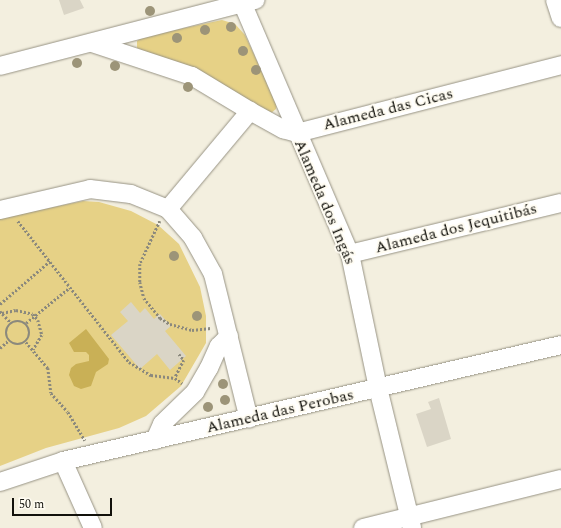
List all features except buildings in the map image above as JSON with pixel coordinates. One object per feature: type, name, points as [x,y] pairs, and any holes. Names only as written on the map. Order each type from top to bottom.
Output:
[{"type":"street","points":[[555,0],[561,18]]},
{"type":"street","points":[[0,66],[92,43],[246,1]]},
{"type":"street","name":"Alameda dos Ingás","points":[[246,1],[297,133],[350,254],[378,388],[411,522]]},
{"type":"street","points":[[92,43],[192,76],[283,129],[297,133]]},
{"type":"street","name":"Alameda das Cicas","points":[[297,133],[561,65]]},
{"type":"street","points":[[168,209],[250,111]]},
{"type":"street","points":[[4,209],[90,189],[131,194],[168,209],[193,238],[213,274],[249,419]]},
{"type":"street","name":"Alameda dos Jequitibás","points":[[350,254],[561,203]]},
{"type":"street","points":[[155,440],[162,424],[195,392],[209,368],[218,346],[227,330]]},
{"type":"street","name":"Alameda das Perobas","points":[[0,482],[63,460],[249,419],[561,345]]},
{"type":"street","points":[[63,460],[93,528]]},
{"type":"street","points":[[363,528],[411,522],[561,479]]},
{"type":"path","points":[[4,209],[50,261],[69,288],[129,362],[151,374],[175,378],[195,392]]},
{"type":"path","points":[[168,209],[155,230],[140,264],[140,282],[144,298],[160,318],[180,328],[227,330]]},
{"type":"path","points":[[0,304],[50,261]]},
{"type":"path","points":[[26,323],[69,288]]},
{"type":"path","points":[[1,312],[21,310],[35,316],[42,334],[33,350]]},
{"type":"path","points":[[1,312],[10,323]]},
{"type":"path","points":[[18,320],[26,323],[30,334],[26,342],[19,345],[8,341],[6,333],[10,323],[18,320]]},
{"type":"path","points":[[0,348],[8,341]]},
{"type":"path","points":[[26,342],[48,368],[51,393],[68,412],[92,454]]},
{"type":"path","points":[[175,378],[184,360],[179,354]]},
{"type":"shaded area","points":[[222,20],[235,24],[245,35],[277,104],[276,109],[271,113],[137,48],[137,41],[142,37]]},
{"type":"shaded area","points":[[83,201],[99,202],[131,211],[158,225],[179,244],[200,287],[206,316],[206,343],[181,386],[146,416],[119,428],[46,448],[0,466],[0,218]]},
{"type":"shaded area","points":[[86,329],[109,359],[108,364],[96,372],[91,386],[81,389],[74,386],[69,375],[71,368],[76,364],[89,361],[89,355],[86,352],[74,352],[69,343]]}]
